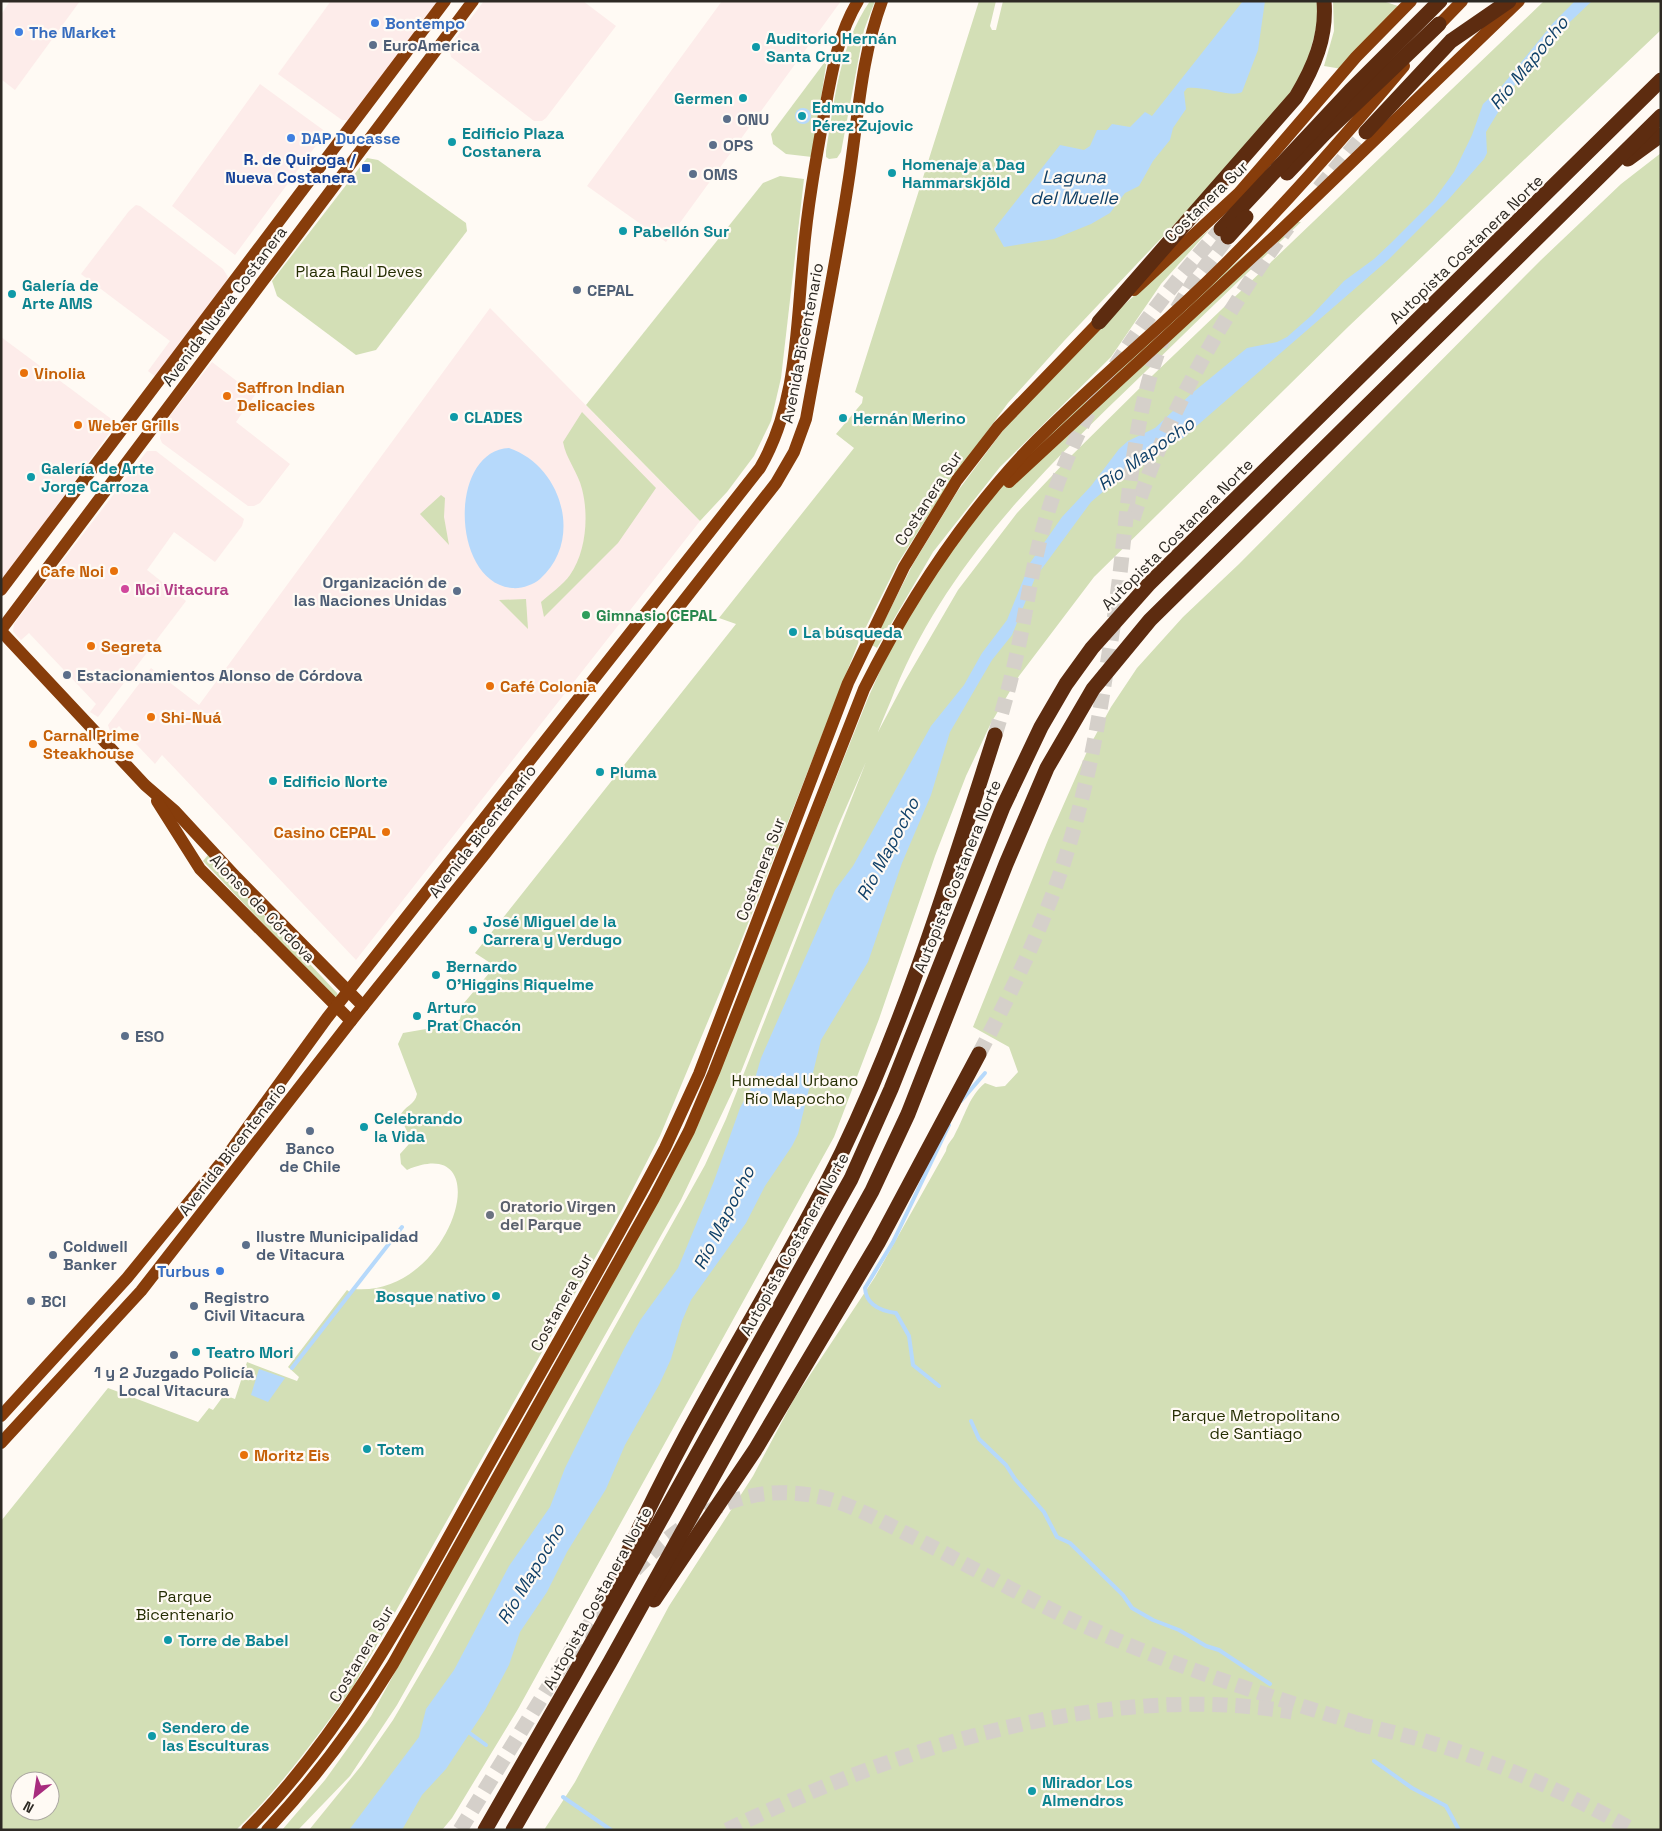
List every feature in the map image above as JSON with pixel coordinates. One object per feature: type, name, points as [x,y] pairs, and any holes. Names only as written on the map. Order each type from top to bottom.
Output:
[{"type":"highway","points":[[1099,322],[1296,97],[1312,68],[1320,47],[1324,1]]},
{"type":"highway","points":[[1439,24],[1324,134],[1225,233],[1344,98],[1440,1]]},
{"type":"highway","points":[[1366,132],[1451,41],[1509,1]]},
{"type":"highway","name":"Autopista Costanera Norte","points":[[484,1830],[575,1673],[801,1270],[862,1157],[1012,785],[1041,727],[1066,684],[1092,648],[1148,586],[1661,80]]},
{"type":"highway","points":[[513,1830],[610,1662],[872,1191],[908,1114],[1033,798],[1061,741],[1093,689],[1150,620],[1661,116]]},
{"type":"highway","points":[[1587,189],[1661,135]]},
{"type":"highway","points":[[575,1673],[620,1566],[667,1470],[806,1221],[843,1148],[889,1041],[924,946],[995,735]]},
{"type":"highway","points":[[610,1662],[680,1563],[755,1450],[878,1242],[979,1054]]},
{"type":"main road","name":"Avenida Nueva Costanera","points":[[1,590],[445,1]]},
{"type":"main road","name":"Avenida Nueva Costanera","points":[[1,631],[473,1]]},
{"type":"main road","name":"Avenida Bicentenario","points":[[1,1416],[127,1278],[211,1176],[336,1007],[749,485],[769,452],[783,416],[793,370],[803,258],[815,164],[836,55],[858,1]]},
{"type":"main road","name":"Avenida Bicentenario","points":[[1,1443],[141,1290],[776,483],[794,452],[806,419],[850,170],[866,57],[872,26],[882,1]]},
{"type":"main road","name":"Costanera Sur","points":[[247,1830],[307,1764],[339,1721],[374,1668],[665,1148],[699,1074],[848,683],[886,601],[917,544],[957,480],[998,427],[1099,322],[1239,193],[1363,50],[1410,1]]},
{"type":"main road","name":"Costanera Sur","points":[[267,1830],[324,1764],[376,1692],[672,1164],[714,1072],[864,689],[884,649],[908,609],[950,545],[1028,450],[1251,238],[1439,24],[1462,1]]},
{"type":"main road","name":"Costanera Sur","points":[[975,514],[1276,235],[1519,1]]},
{"type":"main road","name":"Alonso de Córdova","points":[[1,631],[145,785],[205,841],[236,877],[363,1006]]},
{"type":"main road","name":"Alonso de Córdova","points":[[145,785],[192,854],[200,869],[351,1021]]},
{"type":"main road","points":[[192,854],[205,841]]},
{"type":"shaded area","points":[[10,1],[80,1],[15,90],[1,79],[1,15]]},
{"type":"shaded area","points":[[331,1],[438,1],[349,120],[342,120],[278,74]]},
{"type":"shaded area","points":[[484,1],[583,1],[616,26],[546,118],[542,121],[534,121],[451,57],[449,47]]},
{"type":"shaded area","points":[[722,1],[841,1],[666,242],[587,186]]},
{"type":"shaded area","points":[[260,84],[326,132],[235,255],[172,206]]},
{"type":"shaded area","points":[[136,205],[140,206],[223,269],[228,277],[226,283],[156,377],[148,371],[170,341],[81,274],[129,211]]},
{"type":"shaded area","points":[[490,308],[700,521],[356,960],[162,755],[155,764],[119,726],[111,734],[108,725],[151,668],[199,705]]},
{"type":"shaded area","points":[[1,337],[110,418],[115,425],[1,583]]},
{"type":"shaded area","points":[[212,362],[255,395],[236,422],[290,464],[260,503],[254,506],[248,506],[162,443],[160,438],[162,426]]},
{"type":"shaded area","points":[[147,451],[156,451],[244,519],[242,526],[215,562],[174,532],[147,570],[186,601],[98,717],[90,712],[96,704],[29,633],[21,640],[13,631],[14,624]]},
{"type":"green space","points":[[870,1],[875,1],[864,30],[841,152],[837,158],[829,159],[826,157],[826,151],[840,73],[851,36]]},
{"type":"green space","name":"Parque Bicentenario","points":[[979,1],[996,1],[990,26],[992,30],[996,30],[1003,1],[1319,1],[1320,14],[1303,78],[1256,138],[1008,403],[949,483],[898,563],[859,641],[736,954],[660,1136],[621,1212],[353,1687],[283,1779],[236,1830],[1,1830],[1,1521],[108,1388],[198,1422],[209,1408],[213,1410],[224,1395],[235,1399],[247,1362],[297,1381],[299,1377],[288,1367],[347,1290],[351,1293],[354,1289],[388,1285],[417,1268],[439,1244],[453,1218],[458,1192],[453,1173],[436,1164],[407,1170],[401,1164],[400,1154],[409,1144],[410,1138],[400,1116],[414,1101],[417,1094],[398,1044],[403,1033],[449,1025],[456,1023],[460,1019],[464,1003],[495,966],[475,953],[736,624],[719,618],[854,448],[836,434],[862,403],[863,397],[855,392]]},
{"type":"green space","points":[[1333,1],[1383,1],[1398,6],[1342,69],[1324,66],[1334,31]]},
{"type":"green space","name":"Humedal Urbano Río Mapocho","points":[[1544,1],[1661,1],[1661,30],[1348,327],[1094,577],[1019,676],[991,723],[966,776],[935,856],[879,1019],[834,1137],[518,1709],[452,1818],[442,1830],[309,1830],[361,1766],[393,1720],[433,1652],[705,1165],[726,1119],[866,762],[838,826],[737,1082],[681,1200],[397,1705],[350,1776],[298,1830],[282,1830],[325,1780],[371,1716],[707,1101],[868,698],[897,633],[941,565],[1003,483],[1039,445],[1201,293],[1284,221],[1301,222],[1070,445],[1002,519],[971,558],[917,643],[878,732],[905,681],[958,590],[1017,513],[1065,462],[1153,375]]},
{"type":"green space","points":[[827,59],[812,157],[786,154],[773,144],[771,134]]},
{"type":"green space","name":"Parque Metropolitano de Santiago","points":[[1661,153],[1661,1830],[544,1830],[575,1782],[669,1606],[753,1476],[794,1399],[875,1277],[946,1151],[975,1094],[985,1083],[996,1087],[1005,1086],[1018,1072],[1009,1047],[973,1027],[1048,840],[1089,747],[1111,707],[1137,668],[1183,617],[1239,564],[1541,260],[1621,184]]},
{"type":"green space","name":"Plaza Raul Deves","points":[[367,158],[378,160],[466,223],[467,231],[376,350],[356,355],[277,296],[272,281]]},
{"type":"green space","points":[[780,176],[804,179],[781,378],[771,421],[754,456],[727,492],[700,521],[586,405],[763,183]]},
{"type":"green space","points":[[1211,228],[1161,284],[1111,357],[1000,467],[933,552],[877,648],[872,645],[913,564],[957,492],[1007,425],[1102,324]]},
{"type":"green space","points":[[582,412],[656,488],[618,543],[544,617],[541,602],[570,575],[580,556],[583,545],[585,534],[584,500],[580,483],[563,442]]},
{"type":"green space","points":[[441,495],[445,498],[444,517],[449,545],[420,514]]},
{"type":"green space","points":[[526,599],[528,629],[499,600]]},
{"type":"green space","points":[[208,855],[337,993],[338,996],[335,999],[203,861]]},
{"type":"water","name":"Laguna del Muelle","points":[[1243,1],[1265,1],[1258,50],[1242,92],[1232,94],[1187,88],[1184,92],[1186,109],[1173,128],[1170,140],[1153,161],[1139,186],[1125,193],[1110,213],[1091,224],[1054,239],[1004,247],[994,229],[1060,145],[1084,150],[1090,146],[1097,130],[1107,130],[1112,124],[1130,127],[1145,112],[1152,116]]},
{"type":"water","name":"Río Mapocho","points":[[1575,1],[1592,1],[1553,38],[1516,83],[1486,132],[1487,153],[1484,159],[1447,201],[1388,260],[1183,438],[1145,456],[1091,502],[1035,578],[1012,635],[992,660],[950,732],[931,795],[902,863],[868,962],[821,1040],[798,1134],[765,1186],[746,1223],[691,1300],[682,1321],[671,1359],[659,1385],[625,1445],[606,1489],[567,1552],[547,1592],[520,1632],[509,1665],[485,1710],[446,1769],[422,1795],[402,1830],[349,1830],[419,1737],[426,1709],[454,1670],[509,1566],[550,1507],[565,1468],[624,1349],[641,1319],[678,1268],[714,1181],[740,1108],[754,1082],[761,1058],[835,890],[853,866],[931,726],[964,685],[982,653],[1007,620],[1030,563],[1062,517],[1091,486],[1119,449],[1128,441],[1155,428],[1191,394],[1247,348],[1277,342],[1287,337],[1312,315],[1344,281],[1374,259],[1433,201],[1454,172],[1472,135],[1483,104],[1501,87],[1553,23]]},
{"type":"water","points":[[800,108],[806,108],[811,113],[809,122],[800,124],[795,119],[795,113]]},
{"type":"water","points":[[509,448],[527,457],[542,471],[554,487],[561,506],[564,525],[561,545],[553,563],[540,579],[527,586],[516,588],[492,580],[477,564],[468,542],[465,517],[467,492],[475,470],[489,455]]},
{"type":"water","points":[[259,1369],[285,1378],[268,1402],[251,1395]]},
{"type":"waterway","points":[[961,1101],[985,1073]]},
{"type":"waterway","points":[[939,1386],[913,1365],[909,1336],[896,1313],[885,1311],[871,1303],[865,1288],[893,1242],[949,1125]]},
{"type":"waterway","points":[[292,1368],[402,1227]]},
{"type":"waterway","points":[[971,1421],[979,1439],[1006,1465],[1015,1479],[1044,1512],[1057,1537],[1070,1543],[1123,1595],[1132,1608],[1153,1620],[1179,1630],[1206,1646],[1219,1650],[1270,1684]]},
{"type":"waterway","points":[[467,1731],[486,1745]]},
{"type":"waterway","points":[[1374,1761],[1412,1788],[1446,1806],[1459,1830]]},
{"type":"waterway","points":[[563,1797],[611,1830]]},
{"type":"tunnel","points":[[1319,188],[1366,132]]},
{"type":"tunnel","points":[[1133,519],[1162,441],[1198,367],[1241,295],[1288,227]]},
{"type":"tunnel","points":[[995,735],[1007,696],[1041,536],[1055,491],[1072,448],[1090,409],[1136,335],[1190,265],[1221,229]]},
{"type":"tunnel","points":[[1177,309],[1194,281],[1228,237]]},
{"type":"tunnel","points":[[979,1054],[1030,950],[1056,885],[1075,826],[1090,765],[1111,640],[1136,438],[1155,359],[1165,334]]},
{"type":"tunnel","points":[[635,1570],[668,1538],[705,1513],[725,1504],[746,1497],[769,1493],[792,1493],[824,1498],[867,1514],[1053,1611],[1109,1637],[1218,1679],[1367,1726]]},
{"type":"tunnel","points":[[460,1830],[578,1639],[616,1591]]},
{"type":"tunnel","points":[[727,1830],[792,1800],[860,1773],[930,1748],[1002,1729],[1075,1714],[1148,1706],[1220,1705],[1292,1712]]},
{"type":"tunnel","points":[[1357,1724],[1429,1742],[1499,1766],[1567,1796],[1633,1830]]},
{"type":"place","name":"Bontempo","points":[[375,23]]},
{"type":"place","name":"The Market","points":[[19,32]]},
{"type":"place","name":"EuroAmerica","points":[[373,45]]},
{"type":"place","name":"Auditorio Hernán Santa Cruz","points":[[756,47]]},
{"type":"place","name":"Germen","points":[[743,98]]},
{"type":"place","name":"Edmundo Pérez Zujovic","points":[[802,116]]},
{"type":"place","name":"ONU","points":[[727,119]]},
{"type":"place","name":"DAP Ducasse","points":[[291,138]]},
{"type":"place","name":"Edificio Plaza Costanera","points":[[452,142]]},
{"type":"place","name":"OPS","points":[[713,145]]},
{"type":"place","name":"R. de Quiroga / Nueva Costanera","points":[[366,168]]},
{"type":"place","name":"Homenaje a Dag Hammarskjöld","points":[[892,173]]},
{"type":"place","name":"OMS","points":[[693,174]]},
{"type":"place","name":"Pabellón Sur","points":[[623,231]]},
{"type":"place","name":"CEPAL","points":[[577,290]]},
{"type":"place","name":"Galería de Arte AMS","points":[[12,294]]},
{"type":"place","name":"Vinolia","points":[[24,373]]},
{"type":"place","name":"Saffron Indian Delicacies","points":[[227,396]]},
{"type":"place","name":"CLADES","points":[[454,417]]},
{"type":"place","name":"Hernán Merino","points":[[843,418]]},
{"type":"place","name":"Weber Grills","points":[[78,425]]},
{"type":"place","name":"Galería de Arte Jorge Carroza","points":[[31,477]]},
{"type":"place","name":"Cafe Noi","points":[[114,571]]},
{"type":"place","name":"Noi Vitacura","points":[[125,589]]},
{"type":"place","name":"Organización de las Naciones Unidas","points":[[457,591]]},
{"type":"place","name":"Gimnasio CEPAL","points":[[586,615]]},
{"type":"place","name":"La búsqueda","points":[[793,632]]},
{"type":"place","name":"Segreta","points":[[91,646]]},
{"type":"place","name":"Estacionamientos Alonso de Córdova","points":[[67,675]]},
{"type":"place","name":"Café Colonia","points":[[490,686]]},
{"type":"place","name":"Shi-Nuá","points":[[151,717]]},
{"type":"place","name":"Carnal Prime Steakhouse","points":[[33,744]]},
{"type":"place","name":"Pluma","points":[[600,772]]},
{"type":"place","name":"Edificio Norte","points":[[273,781]]},
{"type":"place","name":"Casino CEPAL","points":[[386,832]]},
{"type":"place","name":"José Miguel de la Carrera y Verdugo","points":[[473,930]]},
{"type":"place","name":"Bernardo O'Higgins Riquelme","points":[[436,975]]},
{"type":"place","name":"Arturo Prat Chacón","points":[[417,1016]]},
{"type":"place","name":"ESO","points":[[125,1036]]},
{"type":"place","name":"Celebrando la Vida","points":[[364,1127]]},
{"type":"place","name":"Banco de Chile","points":[[310,1131]]},
{"type":"place","name":"Oratorio Virgen del Parque","points":[[490,1215]]},
{"type":"place","name":"Ilustre Municipalidad de Vitacura","points":[[246,1245]]},
{"type":"place","name":"Coldwell Banker","points":[[53,1255]]},
{"type":"place","name":"Turbus","points":[[220,1271]]},
{"type":"place","name":"Bosque nativo","points":[[496,1296]]},
{"type":"place","name":"BCI","points":[[31,1301]]},
{"type":"place","name":"Registro Civil Vitacura","points":[[194,1306]]},
{"type":"place","name":"Teatro Mori","points":[[196,1352]]},
{"type":"place","name":"1 y 2 Juzgado Policía Local Vitacura","points":[[174,1355]]},
{"type":"place","name":"Totem","points":[[367,1449]]},
{"type":"place","name":"Moritz Eis","points":[[244,1455]]},
{"type":"place","name":"Torre de Babel","points":[[168,1640]]},
{"type":"place","name":"Sendero de las Esculturas","points":[[152,1736]]},
{"type":"place","name":"Mirador Los Almendros","points":[[1032,1791]]}]
